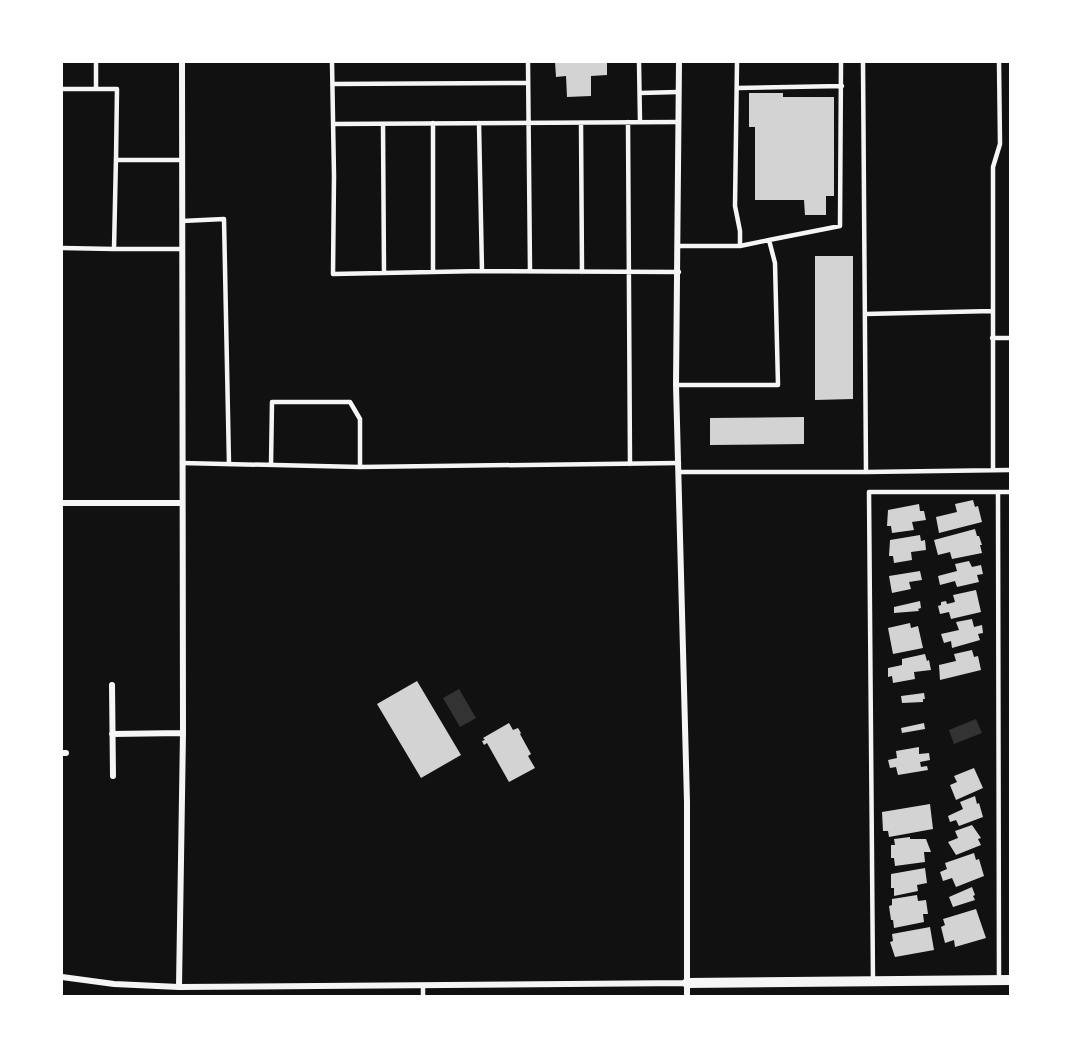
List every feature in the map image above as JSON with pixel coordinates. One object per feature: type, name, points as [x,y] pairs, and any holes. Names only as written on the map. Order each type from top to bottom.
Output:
[{"type":"street","points":[[179,987],[183,733],[182,62]]},
{"type":"street","points":[[679,62],[677,246],[679,272],[676,385],[687,802],[687,996]]},
{"type":"street","points":[[62,503],[182,503]]},
{"type":"street","points":[[112,685],[112,776]]},
{"type":"street","points":[[112,734],[183,733]]},
{"type":"street","points":[[62,977],[114,984],[179,987],[1005,980]]},
{"type":"lane","points":[[96,62],[96,89]]},
{"type":"lane","points":[[332,62],[333,274],[482,271],[679,272]]},
{"type":"lane","points":[[528,62],[530,271]]},
{"type":"lane","points":[[639,62],[640,122]]},
{"type":"lane","points":[[737,62],[735,206],[740,231],[740,246]]},
{"type":"lane","points":[[677,246],[740,246],[840,226],[841,62]]},
{"type":"lane","points":[[863,62],[866,472]]},
{"type":"lane","points":[[993,470],[993,167],[1000,144],[999,62]]},
{"type":"lane","points":[[333,84],[528,83]]},
{"type":"lane","points":[[736,88],[842,86]]},
{"type":"lane","points":[[62,89],[117,89],[117,160],[182,160]]},
{"type":"lane","points":[[640,93],[678,93]]},
{"type":"lane","points":[[628,122],[630,464]]},
{"type":"lane","points":[[333,124],[678,122]]},
{"type":"lane","points":[[433,123],[434,272]]},
{"type":"lane","points":[[479,123],[482,271]]},
{"type":"lane","points":[[580,123],[582,272]]},
{"type":"lane","points":[[383,124],[384,273]]},
{"type":"lane","points":[[114,249],[117,148]]},
{"type":"lane","points":[[182,221],[224,219],[229,464]]},
{"type":"lane","points":[[676,385],[778,385],[775,263],[769,240]]},
{"type":"lane","points":[[62,248],[181,249]]},
{"type":"lane","points":[[865,314],[992,311]]},
{"type":"lane","points":[[992,338],[1011,338]]},
{"type":"lane","points":[[271,465],[272,402],[350,402],[360,419],[360,467]]},
{"type":"lane","points":[[182,463],[360,467],[679,463]]},
{"type":"lane","points":[[679,472],[1011,470]]},
{"type":"lane","points":[[873,982],[869,492],[1011,492]]},
{"type":"lane","points":[[998,492],[1005,980]]},
{"type":"lane","points":[[423,986],[423,996]]},
{"type":"shaded area","points":[[459,689],[476,718],[460,727],[443,698]]},
{"type":"shaded area","points":[[976,719],[982,733],[954,744],[949,730]]},
{"type":"building","points":[[555,62],[607,62],[607,75],[591,76],[591,96],[567,97],[566,76],[556,77]]},
{"type":"building","points":[[749,93],[783,93],[783,97],[834,97],[834,196],[826,196],[826,215],[805,215],[804,200],[755,200],[755,127],[749,127]]},
{"type":"building","points":[[815,256],[853,256],[853,399],[815,400]]},
{"type":"building","points":[[804,417],[804,444],[710,445],[710,418]]},
{"type":"building","points":[[973,500],[975,507],[978,506],[982,522],[939,533],[936,517],[957,512],[955,504]]},
{"type":"building","points":[[919,504],[920,511],[924,511],[926,520],[912,522],[914,530],[892,533],[891,526],[887,526],[888,510]]},
{"type":"building","points":[[975,529],[982,545],[980,545],[982,553],[952,559],[950,552],[938,555],[934,540]]},
{"type":"building","points":[[920,535],[921,541],[925,540],[926,550],[911,552],[912,560],[894,563],[893,556],[889,556],[890,540]]},
{"type":"building","points":[[969,561],[972,567],[981,565],[983,574],[977,575],[979,582],[957,587],[955,581],[940,585],[938,576],[957,571],[955,564]]},
{"type":"building","points":[[920,571],[922,580],[909,582],[911,589],[892,593],[889,576]]},
{"type":"building","points":[[976,590],[981,612],[951,619],[949,612],[940,614],[938,606],[941,602],[946,601],[947,604],[955,602],[953,595]]},
{"type":"building","points":[[920,601],[919,611],[894,613],[894,607]]},
{"type":"building","points":[[972,619],[974,627],[982,625],[983,633],[978,634],[980,640],[952,648],[951,641],[944,643],[941,634],[959,630],[956,622]]},
{"type":"building","points":[[910,623],[911,628],[918,626],[923,648],[893,654],[888,628]]},
{"type":"building","points":[[972,650],[974,657],[978,656],[981,670],[940,680],[939,665],[956,661],[954,654]]},
{"type":"building","points":[[925,654],[931,670],[914,672],[915,679],[893,683],[892,676],[888,677],[888,668],[902,665],[902,659]]},
{"type":"building","points":[[417,681],[461,755],[421,778],[377,704]]},
{"type":"building","points":[[924,693],[923,702],[902,703],[901,696]]},
{"type":"building","points":[[509,723],[513,730],[518,728],[521,733],[531,754],[528,756],[535,768],[509,782],[487,743],[484,745],[482,741],[485,740],[483,738]]},
{"type":"building","points":[[924,723],[925,729],[902,733],[901,728]]},
{"type":"building","points":[[919,747],[919,754],[929,753],[930,760],[920,762],[921,767],[927,766],[928,770],[898,775],[896,767],[890,768],[888,760],[897,758],[896,751]]},
{"type":"building","points":[[974,768],[983,788],[956,800],[950,785],[957,782],[954,776]]},
{"type":"building","points":[[975,796],[983,817],[959,826],[956,820],[950,822],[948,816],[963,809],[960,802]]},
{"type":"building","points":[[930,804],[933,829],[889,837],[888,831],[883,831],[882,812]]},
{"type":"building","points":[[972,825],[981,838],[978,839],[981,845],[956,855],[948,842],[958,838],[955,831]]},
{"type":"building","points":[[910,837],[910,839],[926,839],[931,852],[924,852],[925,862],[895,866],[894,858],[891,858],[891,845],[895,845],[894,839]]},
{"type":"building","points":[[974,853],[976,860],[979,859],[984,876],[956,887],[952,878],[943,881],[940,872],[947,869],[945,863]]},
{"type":"building","points":[[925,868],[927,883],[917,885],[918,891],[894,896],[894,888],[891,888],[891,874]]},
{"type":"building","points":[[972,887],[975,900],[953,907],[949,897]]},
{"type":"building","points":[[917,895],[918,901],[926,900],[928,914],[923,914],[924,922],[894,928],[889,906],[892,905],[892,899]]},
{"type":"building","points":[[976,909],[986,938],[955,947],[954,940],[945,943],[941,927],[945,925],[943,919]]},
{"type":"building","points":[[930,927],[934,950],[895,957],[890,942],[893,941],[892,934]]}]
